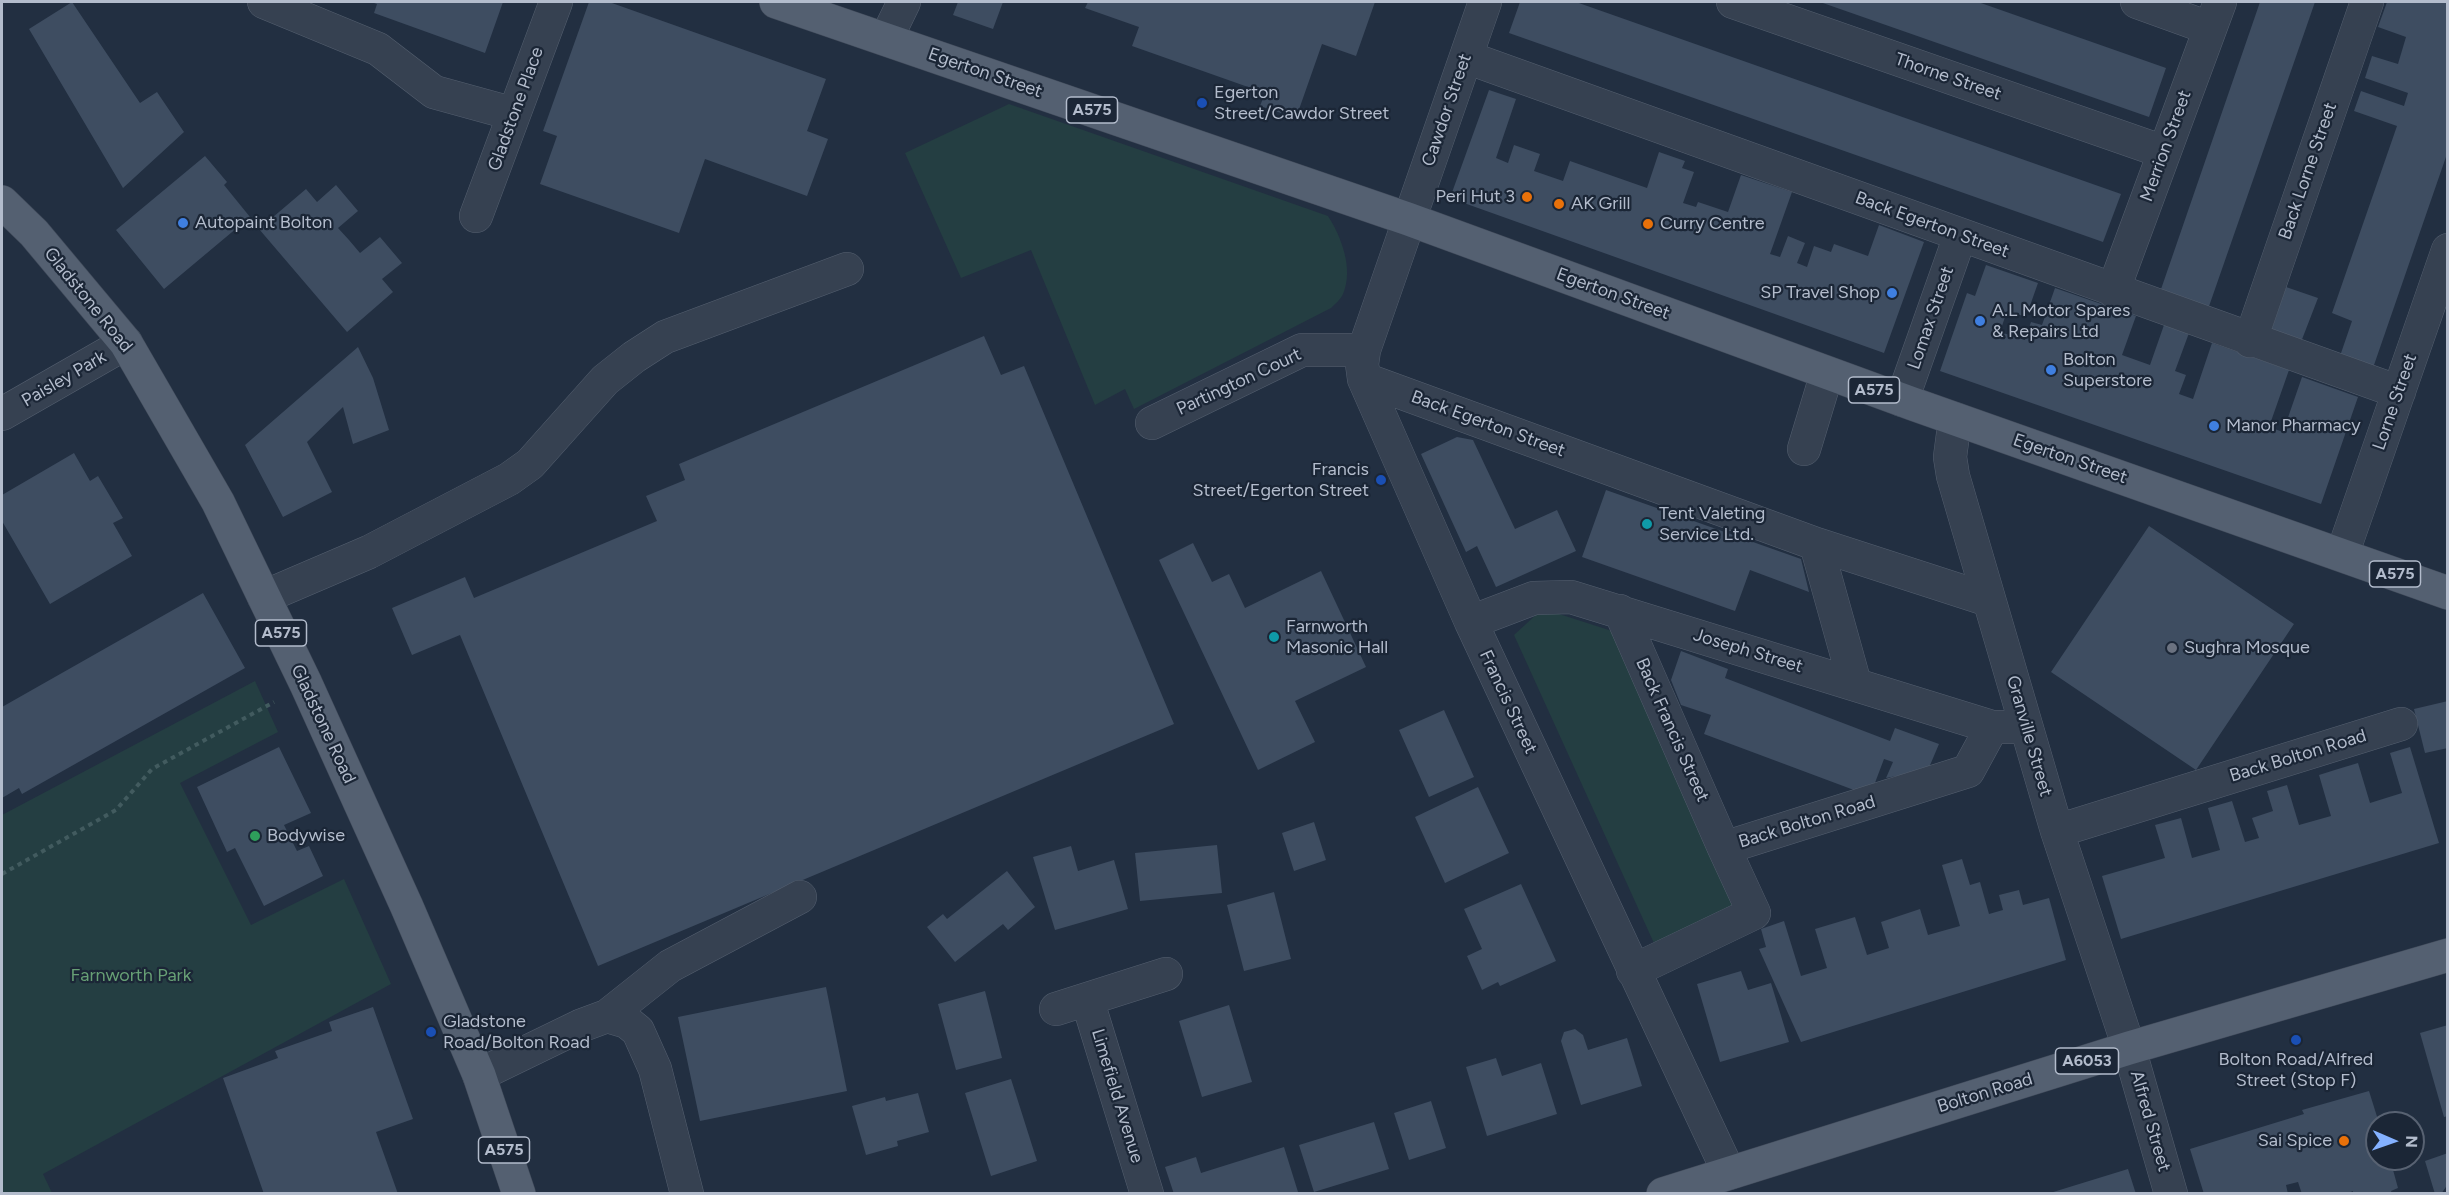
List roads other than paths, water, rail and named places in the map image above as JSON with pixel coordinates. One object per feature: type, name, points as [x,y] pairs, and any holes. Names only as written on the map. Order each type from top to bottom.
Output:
[{"type":"main road","name":"Egerton Street","points":[[776,2],[1408,219],[1902,400],[2448,593]]},
{"type":"main road","name":"Gladstone Road","points":[[2,202],[34,233],[126,343],[218,502],[306,684],[407,907],[479,1075],[519,1194]]},
{"type":"main road","name":"Bolton Road","points":[[1662,1194],[2129,1048],[2448,955]]},
{"type":"street","points":[[264,2],[378,49],[434,92],[514,114]]},
{"type":"street","name":"Gladstone Place","points":[[476,216],[556,2]]},
{"type":"street","points":[[886,39],[904,2]]},
{"type":"street","name":"Cawdor Street","points":[[1408,219],[1485,2]]},
{"type":"street","name":"Thorne Street","points":[[1732,2],[2164,152]]},
{"type":"street","points":[[2137,2],[2215,15]]},
{"type":"street","name":"Back Lorne Street","points":[[2250,340],[2367,2]]},
{"type":"street","name":"Merrion Street","points":[[2113,291],[2215,15]]},
{"type":"street","name":"Back Egerton Street","points":[[1466,57],[2398,392]]},
{"type":"street","points":[[1364,364],[1408,219]]},
{"type":"street","name":"Lomax Street","points":[[1902,400],[1960,236]]},
{"type":"street","name":"Lorne Street","points":[[2342,555],[2448,250]]},
{"type":"street","points":[[264,597],[369,552],[508,479],[530,464],[605,380],[634,357],[665,337],[847,269]]},
{"type":"street","name":"Paisley Park","points":[[2,414],[126,343]]},
{"type":"street","name":"Partington Court","points":[[1152,423],[1302,350],[1364,364]]},
{"type":"street","name":"Back Egerton Street","points":[[1364,364],[1816,544],[1989,600]]},
{"type":"street","name":"Francis Street","points":[[1364,364],[1471,622],[1729,1173]]},
{"type":"street","points":[[1804,449],[1827,373]]},
{"type":"street","name":"Granville Street","points":[[1955,419],[1950,457],[1953,476],[2057,831],[2129,1048]]},
{"type":"street","points":[[1816,544],[1855,684]]},
{"type":"street","name":"Joseph Street","points":[[1471,622],[1534,598],[1571,597],[1992,727],[2026,727]]},
{"type":"street","name":"Back Francis Street","points":[[1620,611],[1724,848]]},
{"type":"street","name":"Back Bolton Road","points":[[2057,831],[2401,724]]},
{"type":"street","name":"Back Bolton Road","points":[[1634,971],[1754,913],[1724,848],[1968,771],[1992,727]]},
{"type":"street","points":[[479,1075],[580,1026],[607,1016],[670,966],[800,897]]},
{"type":"street","points":[[1056,1009],[1166,974]]},
{"type":"street","name":"Limefield Avenue","points":[[1087,999],[1147,1194]]},
{"type":"street","points":[[607,1016],[627,1022],[638,1031],[651,1060],[687,1194]]},
{"type":"street","name":"Alfred Street","points":[[2129,1048],[2171,1194]]},
{"type":"place","name":"Egerton Street/Cawdor Street","points":[[1202,103]]},
{"type":"place","name":"Peri Hut 3","points":[[1527,197]]},
{"type":"place","name":"AK Grill","points":[[1559,204]]},
{"type":"place","name":"Autopaint Bolton","points":[[183,223]]},
{"type":"place","name":"Curry Centre","points":[[1648,224]]},
{"type":"place","name":"SP Travel Shop","points":[[1892,293]]},
{"type":"place","name":"A.L Motor Spares & Repairs Ltd","points":[[1980,321]]},
{"type":"place","name":"Bolton Superstore","points":[[2051,370]]},
{"type":"place","name":"Manor Pharmacy","points":[[2214,426]]},
{"type":"place","name":"Francis Street/Egerton Street","points":[[1381,480]]},
{"type":"place","name":"Tent Valeting Service Ltd.","points":[[1647,524]]},
{"type":"place","name":"Farnworth Masonic Hall","points":[[1274,637]]},
{"type":"place","name":"Sughra Mosque","points":[[2172,648]]},
{"type":"place","name":"Bodywise","points":[[255,836]]},
{"type":"place","name":"Gladstone Road/Bolton Road","points":[[431,1032]]},
{"type":"place","name":"Bolton Road/Alfred Street (Stop F)","points":[[2296,1040]]},
{"type":"place","name":"Sai Spice","points":[[2344,1141]]},
{"type":"park label","name":"Farnworth Park","points":[[131,976]]}]
